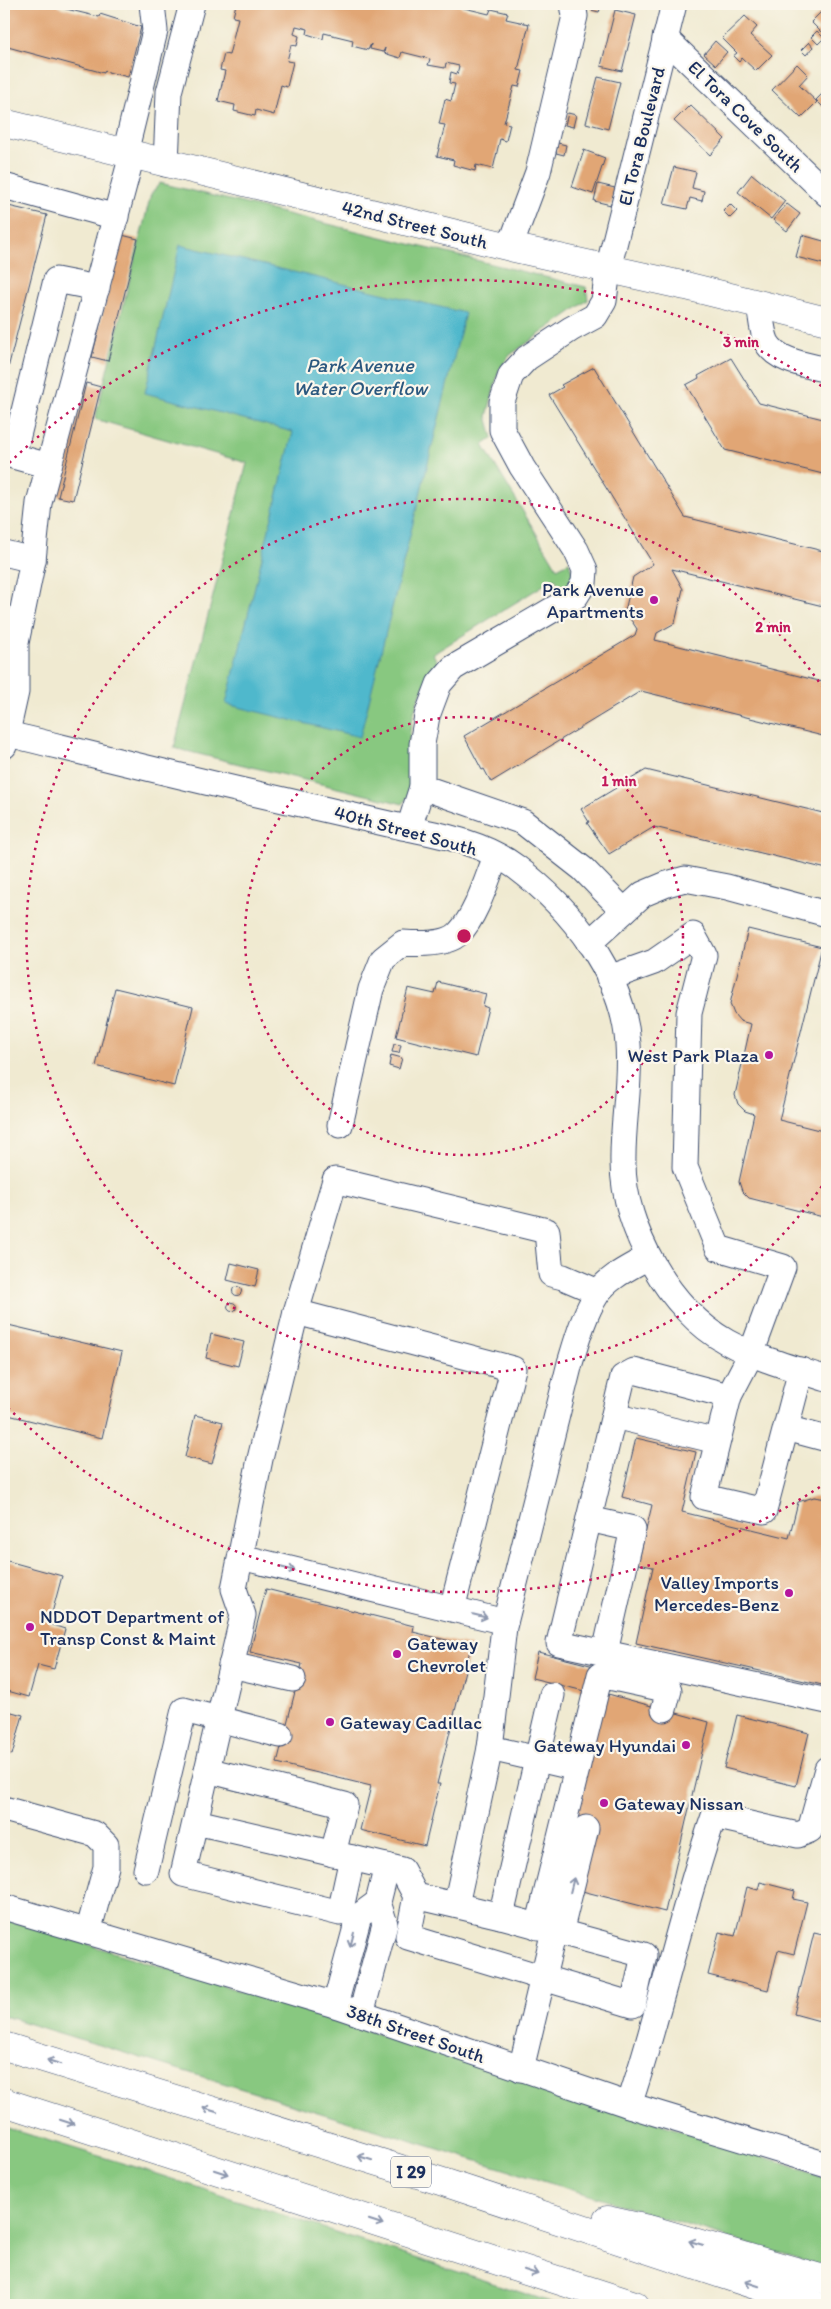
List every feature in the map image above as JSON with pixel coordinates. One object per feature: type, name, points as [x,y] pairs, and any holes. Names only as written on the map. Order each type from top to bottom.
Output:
[{"type":"main road","name":"42nd Street South","points":[[4,123],[510,247],[827,321]]},
{"type":"main road","name":"I 29","points":[[4,2046],[436,2180],[815,2305]]},
{"type":"main road","points":[[4,2102],[635,2305]]},
{"type":"main road","points":[[436,2180],[652,2230],[827,2280]]},
{"type":"street","points":[[5,738],[16,692],[16,643],[33,560],[39,503],[116,217],[155,31],[152,4]]},
{"type":"street","points":[[166,164],[170,92],[192,4]]},
{"type":"street","points":[[510,247],[540,164],[575,16],[573,4]]},
{"type":"street","name":"El Tora Boulevard","points":[[409,828],[422,787],[422,744],[427,716],[439,684],[453,668],[576,596],[584,583],[585,570],[576,550],[522,467],[502,430],[502,402],[511,375],[527,358],[571,329],[595,316],[604,301],[608,269],[674,4]]},
{"type":"street","name":"El Tora Cove South","points":[[666,38],[827,194]]},
{"type":"street","points":[[4,186],[116,217]]},
{"type":"street","points":[[49,466],[13,456],[56,280],[96,288]]},
{"type":"street","points":[[759,304],[767,343],[790,360],[827,370]]},
{"type":"street","points":[[4,553],[33,560]]},
{"type":"street","name":"40th Street South","points":[[5,738],[470,843],[514,865],[554,899],[589,943],[618,995],[628,1043],[622,1166],[627,1196],[648,1257],[662,1278],[696,1319],[724,1340],[751,1354],[827,1379]]},
{"type":"street","points":[[422,787],[523,822],[583,869],[624,911]]},
{"type":"street","points":[[340,1125],[371,989],[383,959],[403,943],[430,944],[458,934],[473,909],[496,856]]},
{"type":"street","points":[[589,943],[643,894],[685,879],[727,887],[827,914]]},
{"type":"street","points":[[608,978],[654,962],[693,935],[704,955],[690,1013],[685,1167],[718,1248],[783,1267],[751,1354],[729,1396],[704,1497],[764,1511],[801,1370]]},
{"type":"street","points":[[207,1770],[345,1805],[340,1913],[183,1874],[196,1822],[207,1770],[243,1615],[234,1589],[260,1459],[296,1312],[335,1180],[547,1231],[551,1274],[598,1292]]},
{"type":"street","points":[[456,1905],[490,1748],[505,1622],[570,1363],[581,1329],[598,1292],[614,1277],[648,1257]]},
{"type":"street","points":[[296,1312],[512,1369],[452,1609]]},
{"type":"street","points":[[729,1396],[634,1370],[623,1377],[559,1643],[827,1701]]},
{"type":"street","points":[[614,1416],[717,1441]]},
{"type":"street","points":[[786,1428],[827,1439]]},
{"type":"street","points":[[589,1519],[633,1529],[605,1652]]},
{"type":"street","points":[[241,1557],[505,1622]]},
{"type":"street","points":[[231,1665],[293,1679]]},
{"type":"street","points":[[521,2069],[543,1979],[577,1768],[600,1675],[669,1690],[664,1710]]},
{"type":"street","points":[[501,1916],[552,1695]]},
{"type":"street","points":[[146,1870],[184,1710],[280,1734]]},
{"type":"street","points":[[490,1748],[577,1768]]},
{"type":"street","points":[[629,2105],[654,2027],[696,1870],[714,1816],[798,1835],[810,1830],[827,1769]]},
{"type":"street","points":[[4,1809],[95,1834],[106,1845],[106,1867],[88,1932]]},
{"type":"street","points":[[196,1822],[402,1870],[416,1896],[408,1937],[633,2005],[644,1955],[501,1916],[416,1896]]},
{"type":"street","points":[[550,1930],[586,1828]]},
{"type":"street","points":[[361,2014],[385,1924],[378,1902],[387,1866]]},
{"type":"street","points":[[335,2005],[359,1916],[378,1902]]},
{"type":"street","name":"38th Street South","points":[[4,1907],[335,2005],[629,2105],[827,2165]]},
{"type":"green space","points":[[160,183],[586,287],[588,300],[510,355],[499,370],[487,416],[493,438],[483,445],[557,568],[569,562],[573,576],[566,589],[561,589],[555,578],[433,654],[438,663],[422,690],[412,720],[409,750],[412,780],[408,796],[403,804],[174,748],[247,463],[95,419],[151,194]]},
{"type":"green space","points":[[4,1919],[267,1999],[777,2161],[827,2179],[827,2268],[4,2016]]},
{"type":"green space","points":[[4,2127],[135,2167],[560,2305],[16,2305],[4,2302]]},
{"type":"water","name":"Park Avenue Water Overflow","points":[[180,245],[465,313],[360,737],[226,704],[293,432],[145,393]]},
{"type":"building","points":[[4,4],[58,4],[58,7],[99,17],[100,14],[141,27],[128,77],[104,71],[104,73],[4,46]]},
{"type":"building","points":[[236,4],[461,4],[460,7],[489,14],[491,9],[508,13],[506,19],[529,24],[518,70],[523,71],[519,87],[514,86],[504,123],[510,124],[506,141],[500,139],[493,169],[476,165],[475,171],[453,165],[454,160],[437,156],[445,125],[439,124],[445,99],[451,101],[455,84],[449,83],[451,72],[457,74],[459,66],[446,63],[445,68],[428,65],[430,59],[402,52],[400,58],[384,53],[385,48],[383,52],[370,49],[371,44],[368,50],[352,46],[353,40],[324,33],[323,39],[307,34],[308,29],[296,26],[294,34],[299,36],[297,46],[291,45],[287,61],[293,62],[287,87],[281,85],[274,115],[256,110],[255,116],[234,111],[235,105],[218,101],[225,71],[220,70],[224,54],[229,55],[238,18],[233,17]]},
{"type":"building","points":[[593,4],[602,4],[599,12],[591,10]]},
{"type":"building","points":[[827,6],[827,26],[821,32],[811,22]]},
{"type":"building","points":[[615,10],[636,15],[622,71],[601,66]]},
{"type":"building","points":[[745,16],[757,27],[750,35],[772,55],[756,71],[742,58],[739,62],[733,56],[737,53],[722,38]]},
{"type":"building","points":[[817,31],[824,38],[818,44],[811,37]]},
{"type":"building","points":[[715,41],[727,52],[716,65],[704,54]]},
{"type":"building","points":[[809,42],[813,47],[806,55],[801,50]]},
{"type":"building","points":[[797,64],[808,75],[799,85],[817,102],[801,118],[772,90]]},
{"type":"building","points":[[598,77],[620,82],[608,129],[586,123]]},
{"type":"building","points":[[824,92],[827,95],[827,102],[823,107],[816,100]]},
{"type":"building","points":[[690,105],[725,139],[710,155],[674,121]]},
{"type":"building","points":[[568,113],[576,115],[573,127],[565,125]]},
{"type":"building","points":[[558,143],[566,145],[564,155],[556,153]]},
{"type":"building","points":[[584,150],[605,158],[593,194],[572,187]]},
{"type":"building","points":[[674,167],[696,172],[692,188],[704,191],[702,201],[690,198],[687,209],[664,204]]},
{"type":"building","points":[[752,174],[785,201],[771,219],[738,192]]},
{"type":"building","points":[[598,184],[615,188],[611,205],[594,201]]},
{"type":"building","points":[[730,204],[737,211],[730,218],[723,211]]},
{"type":"building","points":[[787,204],[800,214],[787,231],[773,220]]},
{"type":"building","points":[[4,205],[47,215],[4,384]]},
{"type":"building","points":[[122,235],[138,239],[108,361],[92,357]]},
{"type":"building","points":[[802,235],[827,242],[827,265],[796,257]]},
{"type":"building","points":[[731,358],[759,403],[827,420],[827,475],[725,450],[686,385],[699,378],[698,376]]},
{"type":"building","points":[[594,367],[685,517],[827,552],[827,607],[672,569],[683,589],[675,623],[657,633],[655,640],[827,683],[827,737],[641,691],[491,782],[484,769],[482,770],[464,736],[635,635],[637,629],[625,611],[633,577],[653,564],[549,395],[563,387],[561,385]]},
{"type":"building","points":[[86,383],[101,387],[73,500],[58,497]]},
{"type":"building","points":[[646,770],[827,814],[827,869],[654,827],[609,854],[587,823],[589,822],[581,809]]},
{"type":"building","name":"West Park Plaza","points":[[748,929],[822,947],[779,1120],[827,1132],[827,1218],[749,1198],[742,1191],[739,1182],[754,1114],[745,1111],[738,1104],[735,1095],[751,1024],[740,1021],[734,1014],[730,1004]]},
{"type":"building","points":[[438,982],[486,994],[483,1006],[488,1008],[476,1057],[396,1037],[408,988],[435,994]]},
{"type":"building","points":[[115,988],[193,1007],[174,1086],[96,1066]]},
{"type":"building","points":[[394,1044],[401,1045],[399,1053],[392,1052]]},
{"type":"building","points":[[391,1055],[402,1058],[399,1069],[389,1066]]},
{"type":"building","points":[[231,1263],[259,1270],[255,1287],[227,1280]]},
{"type":"building","points":[[237,1287],[241,1291],[237,1295],[233,1291]]},
{"type":"building","points":[[232,1303],[236,1307],[232,1311],[228,1307]]},
{"type":"building","points":[[4,1324],[122,1352],[102,1438],[4,1414]]},
{"type":"building","points":[[211,1334],[244,1342],[238,1366],[206,1358]]},
{"type":"building","points":[[195,1415],[223,1422],[212,1464],[185,1457]]},
{"type":"building","points":[[636,1438],[696,1452],[682,1512],[789,1538],[798,1502],[814,1497],[827,1499],[827,1686],[636,1643],[653,1567],[638,1564],[652,1505],[622,1497]]},
{"type":"building","name":"NDDOT Department of Transp Const & Maint","points":[[4,1560],[62,1576],[49,1624],[65,1629],[54,1669],[38,1665],[29,1697],[4,1690]]},
{"type":"building","points":[[266,1589],[414,1626],[413,1632],[471,1646],[437,1784],[440,1784],[425,1846],[360,1830],[371,1786],[277,1763],[302,1664],[250,1652]]},
{"type":"building","points":[[538,1652],[594,1666],[588,1692],[532,1678]]},
{"type":"building","points":[[601,1692],[709,1722],[665,1912],[582,1891],[572,1824]]},
{"type":"building","points":[[4,1710],[23,1715],[12,1755],[4,1752]]},
{"type":"building","points":[[737,1715],[809,1733],[796,1786],[724,1768]]},
{"type":"building","points":[[760,1882],[795,1891],[793,1899],[807,1902],[794,1954],[778,1950],[768,1990],[708,1975],[719,1932],[735,1936],[747,1887],[758,1890]]},
{"type":"building","points":[[814,1933],[827,1936],[827,2023],[794,2014]]},
{"type":"place","name":"Park Avenue Apartments","points":[[654,600]]},
{"type":"place","name":"West Park Plaza","points":[[769,1055]]},
{"type":"place","name":"Valley Imports Mercedes-Benz","points":[[789,1593]]},
{"type":"place","name":"NDDOT Department of Transp Const & Maint","points":[[30,1627]]},
{"type":"place","name":"Gateway Chevrolet","points":[[397,1654]]},
{"type":"place","name":"Gateway Cadillac","points":[[330,1722]]},
{"type":"place","name":"Gateway Hyundai","points":[[686,1745]]},
{"type":"place","name":"Gateway Nissan","points":[[604,1803]]}]
